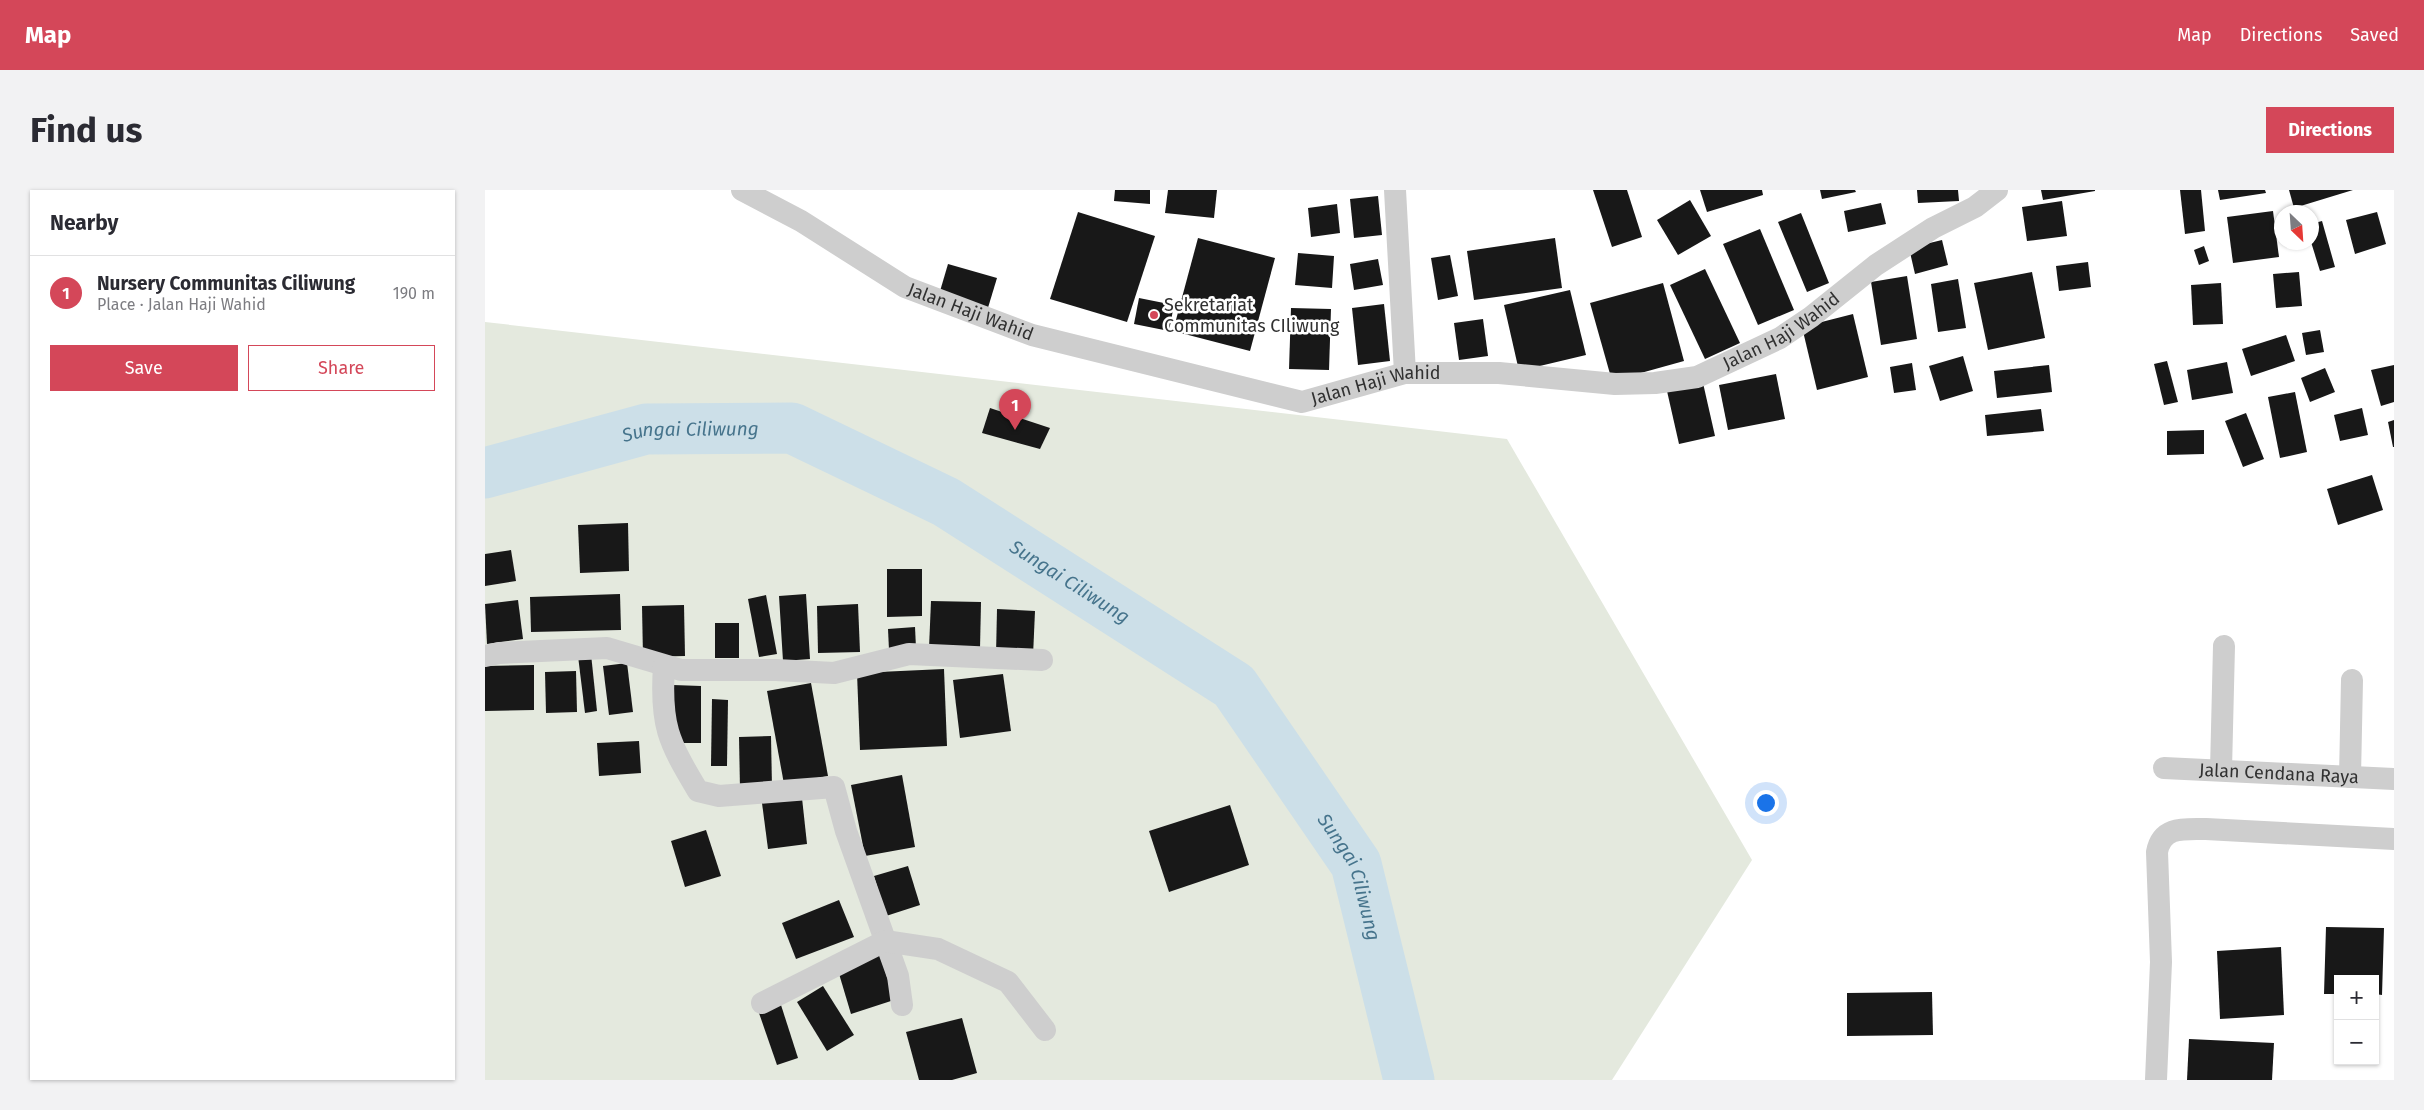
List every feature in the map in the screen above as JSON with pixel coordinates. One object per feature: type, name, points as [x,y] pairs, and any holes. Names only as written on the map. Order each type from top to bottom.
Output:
[{"type":"street","name":"Jalan Haji Wahid","points":[[742,190],[801,221],[905,287],[1032,335],[1302,402],[1405,373],[1499,374],[1615,384],[1655,383],[1697,376],[1780,338],[1811,317],[1876,265],[1933,228],[1975,207],[1997,190]]},
{"type":"street","points":[[1395,190],[1405,373]]},
{"type":"street","points":[[2221,770],[2224,646]]},
{"type":"street","points":[[485,656],[499,653],[607,648],[681,670],[776,670],[834,673],[909,654],[1042,660]]},
{"type":"street","points":[[664,666],[662,700],[665,725],[673,748],[699,791],[719,796],[834,787],[846,831],[898,976],[902,1005]]},
{"type":"street","points":[[2350,777],[2351,680]]},
{"type":"street","name":"Jalan Cendana Raya","points":[[2164,768],[2394,779]]},
{"type":"street","points":[[2156,1080],[2161,962],[2157,852],[2159,841],[2165,835],[2179,830],[2206,829],[2394,839]]},
{"type":"street","points":[[762,1003],[885,941],[938,949],[1008,982],[1045,1030]]},
{"type":"shaded area","points":[[485,322],[1507,439],[1752,860],[1612,1080],[485,1080]]},
{"type":"building","points":[[1115,190],[1150,190],[1150,204],[1114,201]]},
{"type":"building","points":[[1168,190],[1217,190],[1214,218],[1165,213]]},
{"type":"building","points":[[1593,190],[1627,190],[1642,237],[1612,247]]},
{"type":"building","points":[[1700,190],[1762,190],[1763,195],[1707,212]]},
{"type":"building","points":[[1820,190],[1855,190],[1856,192],[1822,199]]},
{"type":"building","points":[[1917,190],[1958,190],[1959,201],[1918,203]]},
{"type":"building","points":[[2041,190],[2095,190],[2095,191],[2043,200]]},
{"type":"building","points":[[2180,190],[2201,190],[2205,231],[2185,234]]},
{"type":"building","points":[[2218,190],[2265,190],[2266,193],[2220,200]]},
{"type":"building","points":[[2289,190],[2353,190],[2304,205],[2293,205]]},
{"type":"building","points":[[1378,196],[1382,235],[1354,238],[1350,199]]},
{"type":"building","points":[[1690,200],[1711,236],[1678,255],[1657,220]]},
{"type":"building","points":[[2062,201],[2067,236],[2027,241],[2022,207]]},
{"type":"building","points":[[1881,203],[1886,224],[1848,232],[1844,211]]},
{"type":"building","points":[[1337,204],[1340,233],[1311,237],[1308,208]]},
{"type":"building","points":[[2273,211],[2274,250],[2278,250],[2279,257],[2233,263],[2227,217]]},
{"type":"building","points":[[1078,212],[1155,236],[1127,322],[1050,299]]},
{"type":"building","points":[[2377,212],[2386,244],[2355,254],[2346,220]]},
{"type":"building","points":[[1801,213],[1829,283],[1807,292],[1778,222]]},
{"type":"building","points":[[2322,221],[2335,267],[2320,271],[2313,250],[2319,250],[2319,222]]},
{"type":"building","points":[[1760,229],[1794,310],[1758,325],[1723,244]]},
{"type":"building","points":[[1198,238],[1275,258],[1250,351],[1173,331]]},
{"type":"building","points":[[1555,238],[1562,288],[1474,300],[1467,251]]},
{"type":"building","points":[[1942,240],[1948,265],[1915,274],[1909,248]]},
{"type":"building","points":[[2204,246],[2209,261],[2199,265],[2194,250]]},
{"type":"building","points":[[1298,253],[1334,256],[1332,288],[1295,285]]},
{"type":"building","points":[[1450,255],[1458,296],[1438,300],[1431,258]]},
{"type":"building","points":[[1378,259],[1383,285],[1354,290],[1350,264]]},
{"type":"building","points":[[2088,262],[2091,287],[2059,291],[2056,266]]},
{"type":"building","points":[[948,264],[997,278],[987,311],[938,298]]},
{"type":"building","points":[[1705,269],[1740,343],[1705,359],[1670,285]]},
{"type":"building","points":[[2032,272],[2045,338],[1988,350],[1974,283]]},
{"type":"building","points":[[2299,272],[2302,306],[2276,308],[2273,274]]},
{"type":"building","points":[[1907,276],[1917,339],[1881,345],[1871,282]]},
{"type":"building","points":[[1958,279],[1966,328],[1938,332],[1931,284]]},
{"type":"building","points":[[1663,283],[1684,361],[1612,381],[1590,303]]},
{"type":"building","points":[[2221,283],[2223,324],[2193,325],[2191,285]]},
{"type":"building","points":[[1570,290],[1586,355],[1519,371],[1504,305]]},
{"type":"building","name":"Sekretariat Communitas CIliwung","points":[[1139,298],[1174,305],[1169,331],[1134,324]]},
{"type":"building","points":[[1384,304],[1390,361],[1358,365],[1352,308]]},
{"type":"building","points":[[1291,308],[1331,309],[1329,370],[1289,369]]},
{"type":"building","points":[[1853,314],[1868,377],[1817,390],[1802,327]]},
{"type":"building","points":[[1483,319],[1488,356],[1459,360],[1454,323]]},
{"type":"building","points":[[2320,330],[2324,352],[2306,355],[2302,333]]},
{"type":"building","points":[[2286,335],[2295,361],[2251,376],[2242,349]]},
{"type":"building","points":[[1963,356],[1973,391],[1940,401],[1929,366]]},
{"type":"building","points":[[2167,361],[2178,402],[2164,405],[2154,364]]},
{"type":"building","points":[[2227,362],[2233,393],[2192,400],[2187,370]]},
{"type":"building","points":[[1912,363],[1916,390],[1894,393],[1890,367]]},
{"type":"building","points":[[2049,365],[2052,392],[1997,398],[1994,371]]},
{"type":"building","points":[[2394,365],[2394,402],[2381,406],[2371,370]]},
{"type":"building","points":[[2325,368],[2335,392],[2310,402],[2301,378]]},
{"type":"building","points":[[1776,374],[1785,419],[1728,430],[1719,385]]},
{"type":"building","points":[[1703,383],[1715,436],[1679,444],[1667,391]]},
{"type":"building","points":[[2295,392],[2307,452],[2280,458],[2268,397]]},
{"type":"building","points":[[990,408],[1050,428],[1040,449],[982,433]]},
{"type":"building","points":[[2362,408],[2368,435],[2340,441],[2334,415]]},
{"type":"building","points":[[2041,409],[2044,431],[1987,436],[1985,415]]},
{"type":"building","points":[[2246,413],[2264,459],[2243,467],[2225,421]]},
{"type":"building","points":[[2394,420],[2394,447],[2393,447],[2388,422]]},
{"type":"building","points":[[2204,430],[2204,454],[2167,455],[2167,431]]},
{"type":"building","points":[[2372,475],[2383,510],[2338,525],[2327,489]]},
{"type":"building","points":[[628,523],[629,571],[580,573],[578,525]]},
{"type":"building","points":[[511,550],[516,581],[485,586],[485,554]]},
{"type":"building","points":[[887,569],[922,569],[922,616],[887,617]]},
{"type":"building","points":[[620,594],[621,630],[531,632],[530,597]]},
{"type":"building","points":[[806,594],[810,659],[783,661],[779,596]]},
{"type":"building","points":[[766,595],[777,654],[759,657],[748,599]]},
{"type":"building","points":[[518,600],[523,639],[487,644],[485,604]]},
{"type":"building","points":[[931,601],[981,602],[980,649],[929,648]]},
{"type":"building","points":[[858,604],[860,652],[818,653],[817,606]]},
{"type":"building","points":[[684,605],[685,656],[643,657],[642,606]]},
{"type":"building","points":[[997,609],[1035,611],[1033,656],[996,655]]},
{"type":"building","points":[[715,623],[739,623],[739,658],[715,658]]},
{"type":"building","points":[[915,627],[916,648],[889,650],[888,629]]},
{"type":"building","points":[[591,654],[597,711],[585,713],[578,656]]},
{"type":"building","points":[[627,663],[633,712],[609,715],[603,666]]},
{"type":"building","points":[[534,665],[534,710],[485,711],[485,666]]},
{"type":"building","points":[[944,669],[947,746],[860,750],[857,673]]},
{"type":"building","points":[[576,671],[577,712],[546,713],[545,672]]},
{"type":"building","points":[[1003,674],[1011,731],[960,738],[953,680]]},
{"type":"building","points":[[811,683],[828,776],[784,784],[767,691]]},
{"type":"building","points":[[673,685],[701,686],[701,743],[673,743]]},
{"type":"building","points":[[712,699],[728,700],[727,766],[711,766]]},
{"type":"building","points":[[771,736],[772,788],[740,789],[739,737]]},
{"type":"building","points":[[639,741],[641,773],[599,776],[597,743]]},
{"type":"building","points":[[902,775],[915,847],[865,856],[851,785]]},
{"type":"building","points":[[802,798],[807,844],[768,849],[762,803]]},
{"type":"building","points":[[1230,805],[1249,865],[1169,892],[1149,831]]},
{"type":"building","points":[[706,830],[721,876],[685,887],[671,841]]},
{"type":"building","points":[[908,866],[920,905],[886,916],[874,876]]},
{"type":"building","points":[[839,900],[854,937],[796,959],[782,923]]},
{"type":"building","points":[[2326,927],[2384,928],[2382,995],[2379,995],[2379,975],[2334,975],[2334,994],[2324,994]]},
{"type":"building","points":[[2281,947],[2284,1015],[2220,1019],[2217,951]]},
{"type":"building","points":[[880,954],[894,1000],[851,1014],[837,967]]},
{"type":"building","points":[[823,986],[854,1035],[827,1051],[797,1002]]},
{"type":"building","points":[[1932,992],[1933,1035],[1847,1036],[1847,993]]},
{"type":"building","points":[[781,1005],[798,1058],[777,1065],[759,1013]]},
{"type":"building","points":[[962,1018],[977,1073],[952,1080],[919,1080],[906,1032]]},
{"type":"building","points":[[2189,1039],[2274,1043],[2272,1080],[2187,1080]]},
{"type":"waterway","name":"Sungai Ciliwung","points":[[485,473],[646,429],[792,428],[946,502],[1234,686],[1356,864],[1409,1080]]},
{"type":"place","name":"Sekretariat Communitas CIliwung","points":[[1154,315]]},
{"type":"place","name":"Nursery Communitas Ciliwung","points":[[1015,430]]}]
